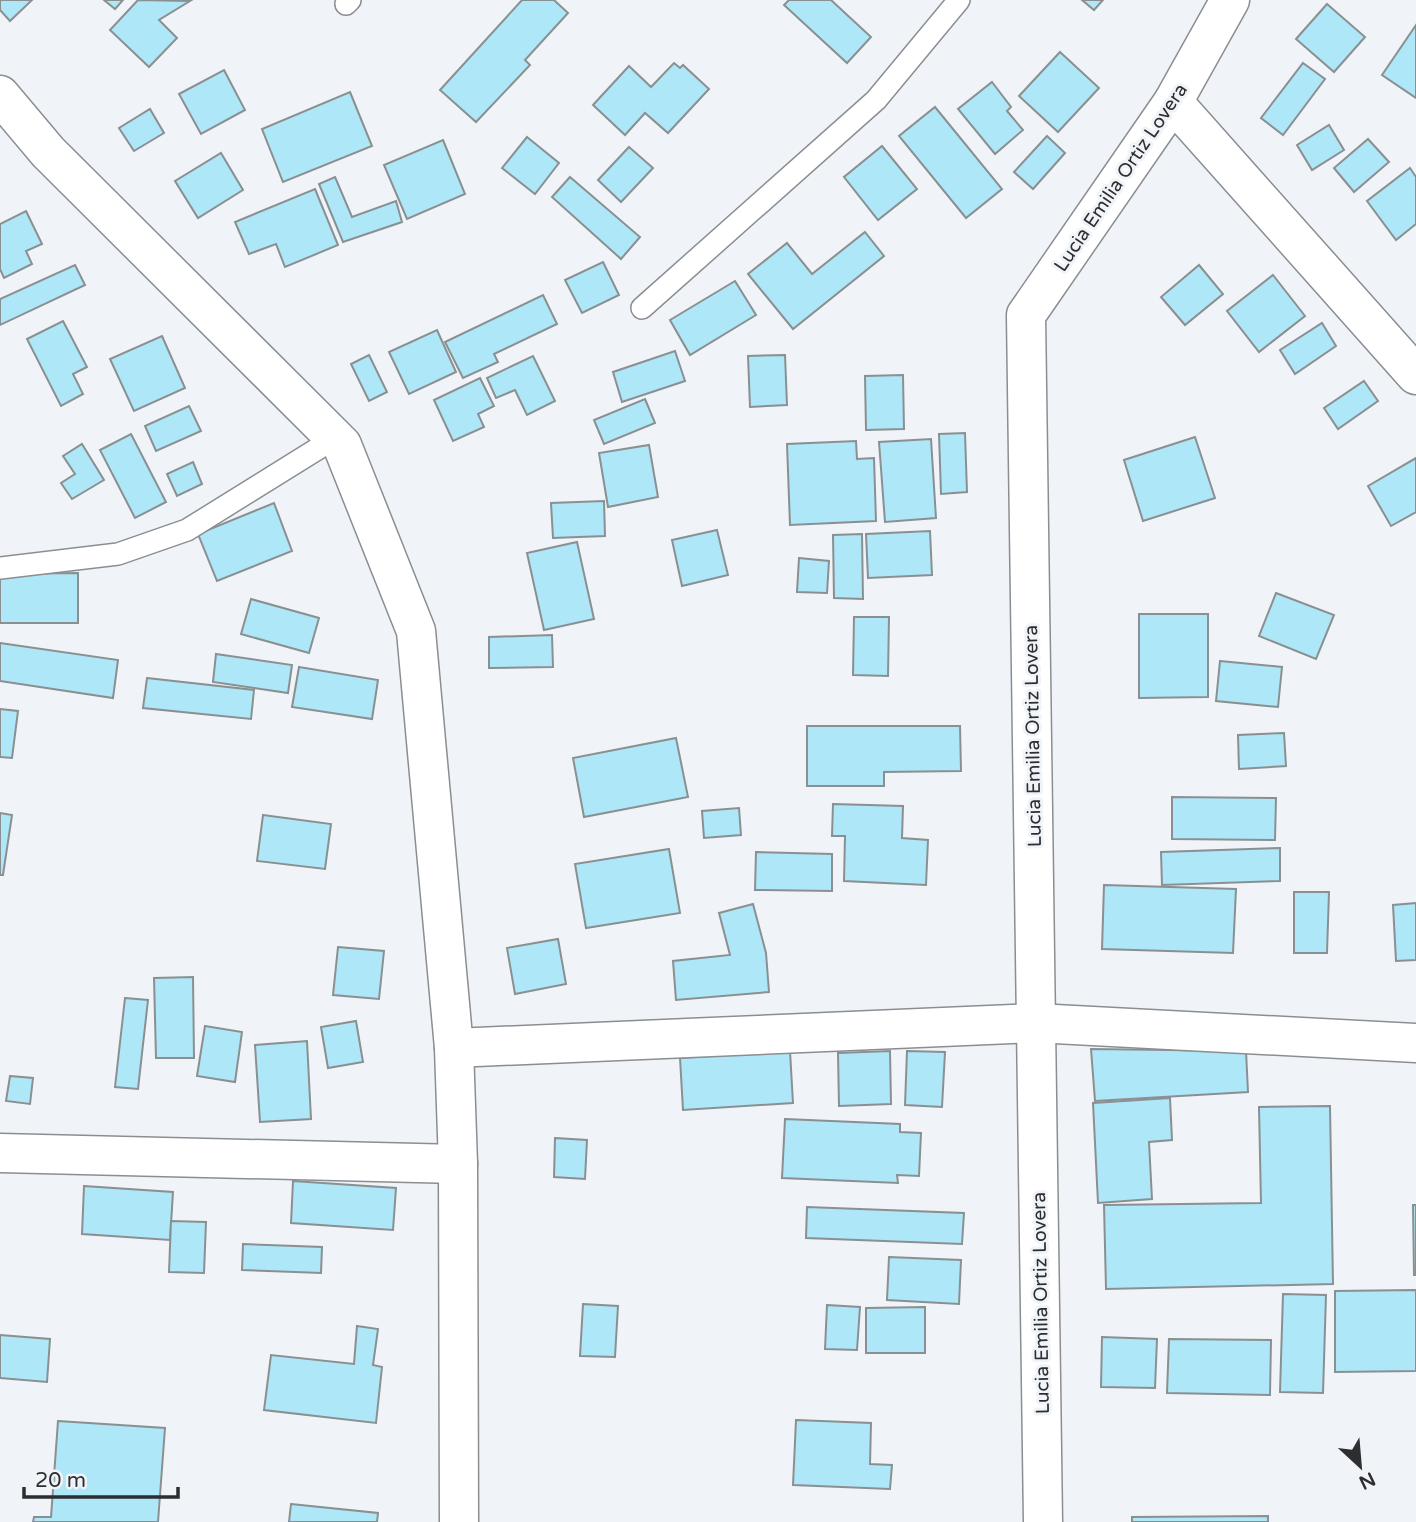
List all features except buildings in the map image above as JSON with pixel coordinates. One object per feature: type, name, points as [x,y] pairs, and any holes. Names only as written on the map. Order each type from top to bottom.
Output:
[{"type":"street","name":"Lucia Emilia Ortiz Lovera","points":[[1043,1522],[1026,315],[1172,102],[1223,3]]},
{"type":"street","points":[[0,95],[48,152],[342,446],[416,631],[453,1048],[458,1164],[459,1522]]},
{"type":"street","points":[[1172,102],[1416,375]]},
{"type":"street","points":[[453,1048],[1036,1023],[1416,1043]]},
{"type":"street","points":[[0,1153],[458,1164]]},
{"type":"lane","points":[[642,309],[876,100],[959,0]]},
{"type":"lane","points":[[0,568],[118,554],[187,530],[335,438]]}]
